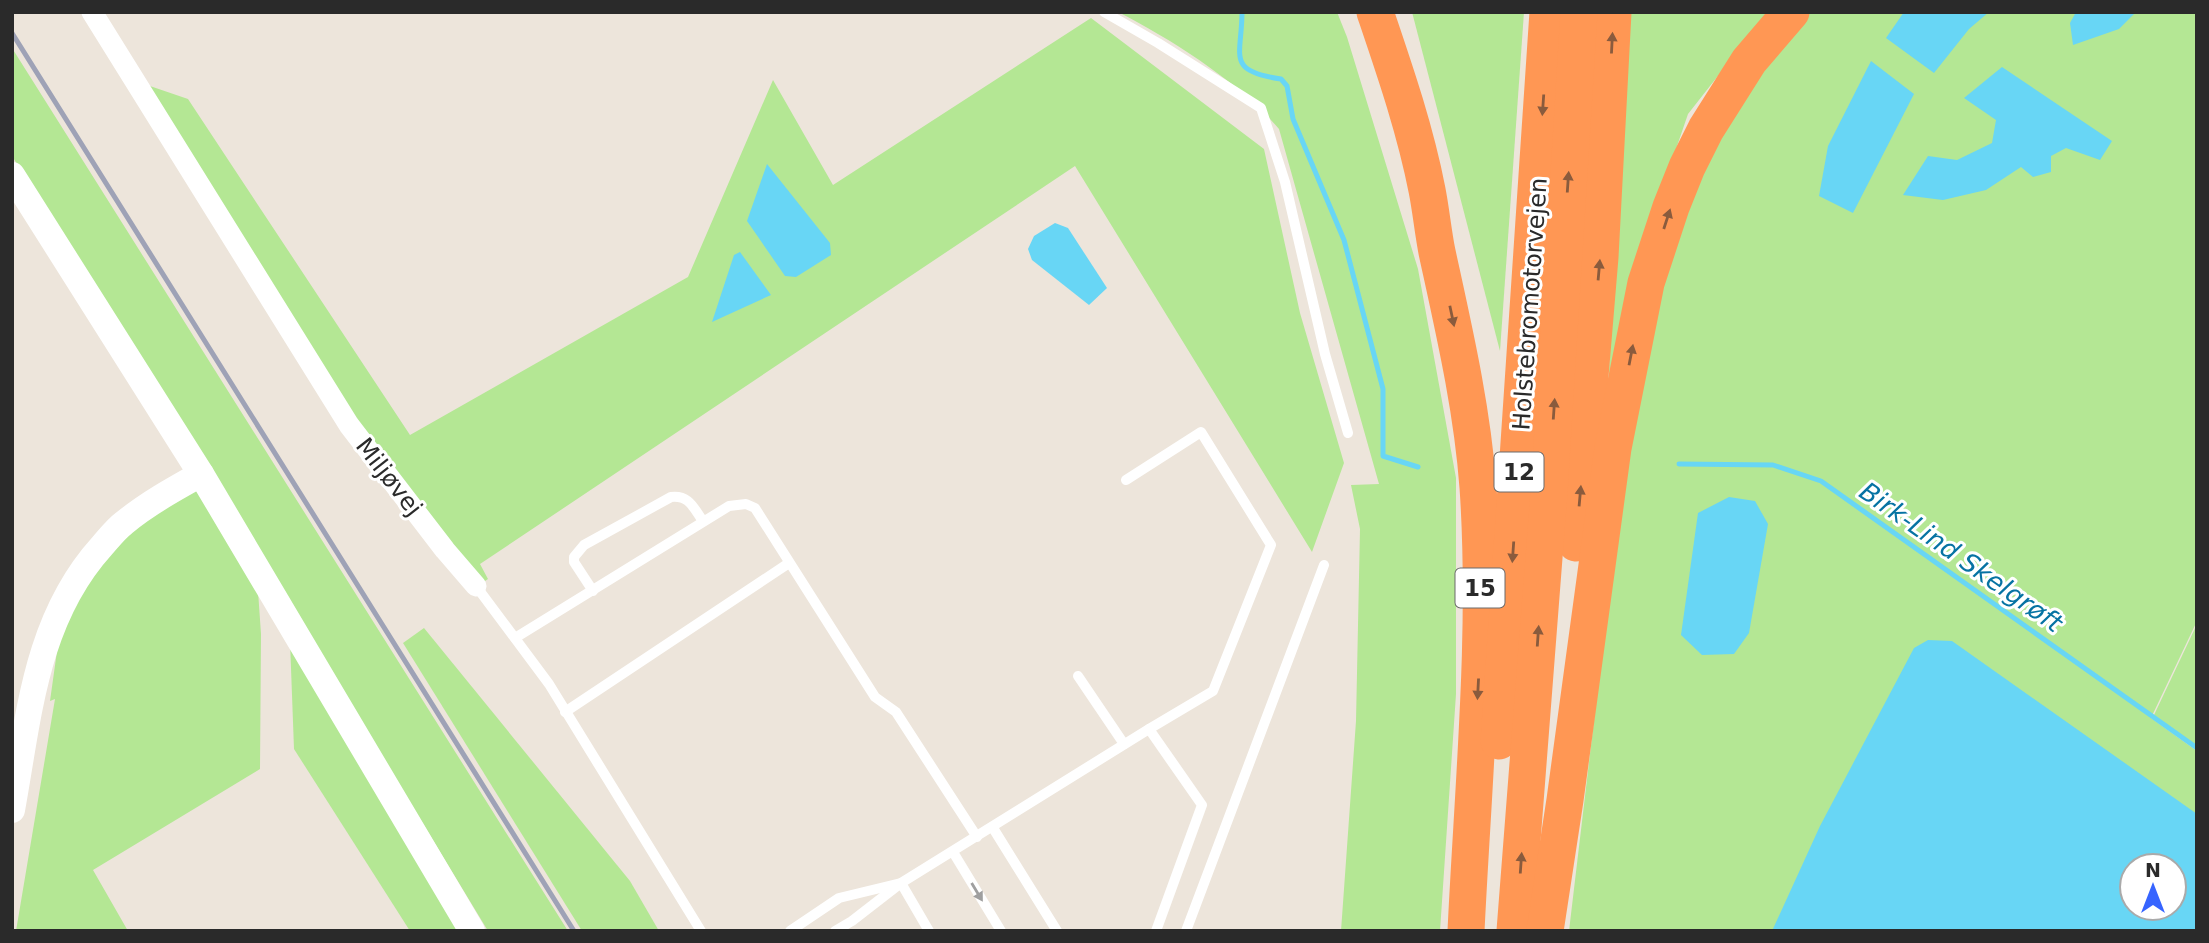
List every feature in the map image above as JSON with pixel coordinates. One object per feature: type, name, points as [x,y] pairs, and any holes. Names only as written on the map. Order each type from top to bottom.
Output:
[{"type":"highway","points":[[1358,12],[1391,99],[1417,192],[1437,250]]},
{"type":"highway","name":"15","points":[[1375,12],[1402,90],[1427,189],[1460,356],[1478,486],[1479,676],[1466,931]]},
{"type":"highway","name":"Holstebromotorvejen","points":[[1484,931],[1508,624],[1548,12]]},
{"type":"highway","name":"Holstebromotorvejen","points":[[1516,931],[1549,493],[1579,12]]},
{"type":"highway","points":[[1544,931],[1600,257],[1614,12]]},
{"type":"highway","points":[[1544,931],[1566,800],[1613,448],[1646,284],[1671,207],[1706,129],[1749,61],[1791,12]]},
{"type":"street","name":"Miljøvej","points":[[92,12],[349,425],[444,550],[476,586]]},
{"type":"street","points":[[12,175],[201,474],[472,931]]},
{"type":"street","points":[[12,810],[43,649],[64,598],[91,558],[122,524],[160,497],[201,474]]},
{"type":"lane","points":[[1104,12],[1261,108],[1285,182],[1325,354],[1348,433]]},
{"type":"lane","points":[[835,931],[901,883],[1213,691],[1271,545],[1201,432],[1126,480]]},
{"type":"lane","points":[[593,592],[574,562],[574,557],[584,545],[671,497],[679,496],[688,500],[703,521]]},
{"type":"lane","points":[[515,639],[703,521],[729,506],[746,504],[755,508],[874,697],[896,712],[977,837]]},
{"type":"lane","points":[[565,712],[789,563]]},
{"type":"lane","points":[[1186,931],[1324,565]]},
{"type":"lane","name":"Miljøvej","points":[[476,586],[549,684],[701,931]]},
{"type":"lane","points":[[1078,676],[1124,744]]},
{"type":"lane","points":[[1149,729],[1202,805],[1156,931]]},
{"type":"lane","points":[[993,828],[1057,931]]},
{"type":"lane","points":[[953,852],[1001,931]]},
{"type":"lane","points":[[790,931],[839,898],[901,883]]},
{"type":"lane","points":[[901,883],[929,931]]},
{"type":"green space","points":[[1118,12],[1337,12],[1347,37],[1418,269],[1456,478],[1456,694],[1440,931],[1341,931],[1356,721],[1360,529],[1351,485],[1379,484],[1279,129],[1225,79],[1161,36]]},
{"type":"green space","points":[[1412,12],[1524,12],[1500,351]]},
{"type":"green space","points":[[1629,12],[1768,12],[1688,114],[1639,257],[1607,404]]},
{"type":"green space","points":[[1803,12],[2197,12],[2197,621],[2151,718],[2197,751],[2197,931],[1569,931],[1623,476],[1659,279],[1717,133]]},
{"type":"green space","points":[[1091,18],[1264,149],[1300,313],[1344,463],[1312,552],[1075,166],[480,564],[488,579],[482,583],[357,423],[147,85],[188,99],[410,435],[688,277],[773,80],[833,185]]},
{"type":"green space","points":[[12,48],[568,931],[488,931],[208,469],[12,156]]},
{"type":"green space","points":[[198,487],[258,591],[261,634],[260,769],[93,870],[128,931],[16,931],[55,699],[50,701],[58,644],[76,593],[132,524]]},
{"type":"green space","points":[[2197,624],[2197,747],[2154,715]]},
{"type":"green space","points":[[424,628],[630,881],[659,931],[582,931],[403,643]]},
{"type":"green space","points":[[290,641],[461,931],[410,931],[294,749]]},
{"type":"water","points":[[1904,12],[1989,12],[1969,29],[1934,73],[1886,38]]},
{"type":"water","points":[[2076,12],[2136,12],[2119,29],[2073,45],[2070,23]]},
{"type":"water","points":[[1871,61],[1914,94],[1853,213],[1819,196],[1828,146]]},
{"type":"water","points":[[2002,67],[2112,141],[2100,160],[2066,148],[2051,156],[2051,172],[2033,177],[2021,167],[1986,190],[1943,200],[1903,195],[1928,156],[1957,160],[1992,143],[1996,120],[1964,98]]},
{"type":"water","points":[[767,164],[830,243],[831,255],[796,277],[785,276],[747,221]]},
{"type":"water","points":[[1055,223],[1068,228],[1107,288],[1089,305],[1032,260],[1028,249],[1034,236]]},
{"type":"water","points":[[740,252],[771,295],[712,322],[734,255]]},
{"type":"water","points":[[1729,497],[1755,501],[1768,524],[1749,633],[1734,654],[1702,655],[1681,635],[1698,513]]},
{"type":"water","points":[[1928,640],[1952,641],[2197,814],[2197,931],[1772,931],[1820,826],[1914,648]]},
{"type":"waterway","name":"Birk-Lind Skelgrøft","points":[[1242,12],[1240,59],[1251,71],[1281,79],[1287,86],[1293,119],[1344,240],[1383,389],[1383,456],[1418,467]]},
{"type":"waterway","name":"Birk-Lind Skelgrøft","points":[[1679,464],[1773,465],[1821,481],[2197,748]]},
{"type":"railway","points":[[12,33],[574,931]]}]
